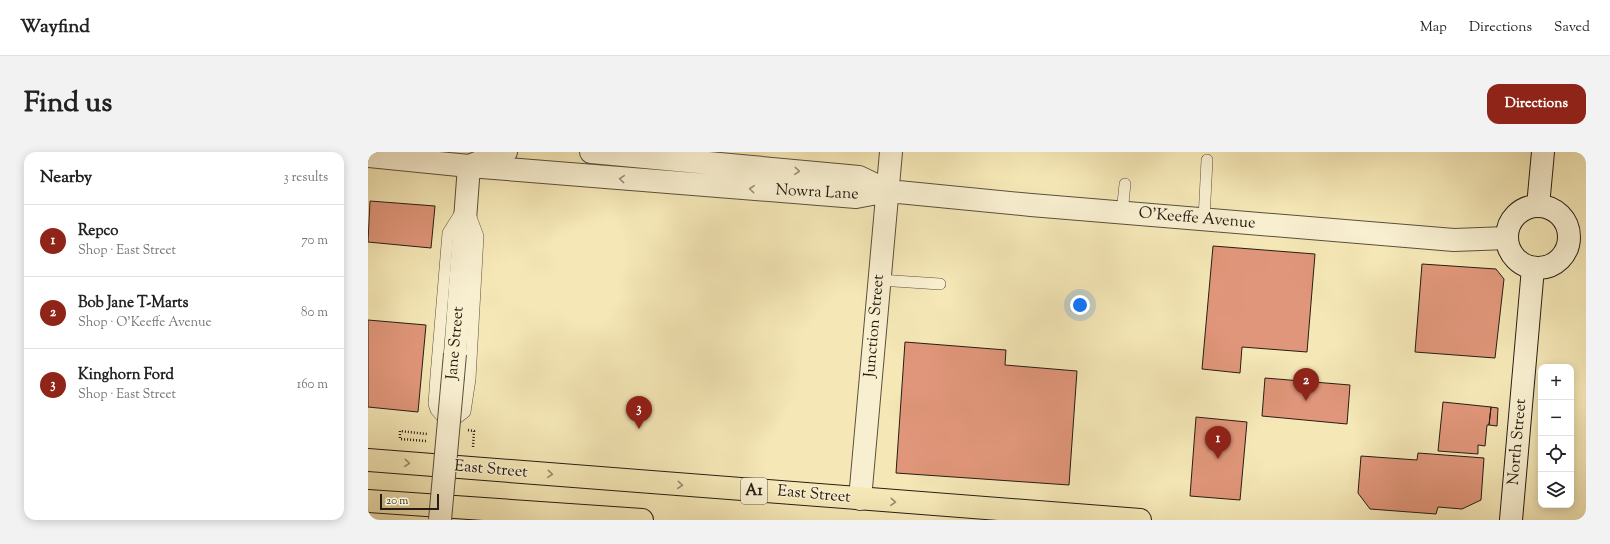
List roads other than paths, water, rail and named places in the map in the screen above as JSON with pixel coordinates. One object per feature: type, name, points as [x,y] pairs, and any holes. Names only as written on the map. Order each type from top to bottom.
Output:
[{"type":"highway","name":"East Street","points":[[368,460],[1140,520]]},
{"type":"highway","points":[[368,501],[642,520]]},
{"type":"street","name":"Nowra Lane","points":[[444,152],[469,166],[506,152]]},
{"type":"street","name":"Nowra Lane","points":[[591,152],[859,177],[888,191]]},
{"type":"street","name":"Junction Street","points":[[860,499],[891,152]]},
{"type":"street","points":[[1538,206],[1543,152]]},
{"type":"street","name":"Nowra Lane","points":[[368,156],[469,166],[856,197],[888,191]]},
{"type":"street","name":"Jane Street","points":[[440,520],[455,354],[469,166]]},
{"type":"street","name":"O'Keeffe Avenue","points":[[888,191],[1031,206],[1454,240],[1507,238]]},
{"type":"street","points":[[1538,206],[1548,208],[1556,212],[1563,220],[1567,228],[1577,236],[1567,246],[1558,261],[1550,266],[1533,268],[1514,258],[1509,248],[1507,238],[1508,228],[1516,216],[1528,207],[1538,206]]},
{"type":"street","name":"North Street","points":[[1511,520],[1533,268]]},
{"type":"lane","points":[[1204,219],[1207,160]]},
{"type":"lane","points":[[1122,213],[1125,184]]},
{"type":"lane","points":[[466,204],[478,236],[470,379],[465,412],[456,419],[450,420],[444,419],[436,410],[434,404],[436,376],[448,233],[466,204]]},
{"type":"lane","points":[[879,280],[940,284]]},
{"type":"place","name":"Bob Jane T-Marts","points":[[1306,401]]},
{"type":"place","name":"Kinghorn Ford","points":[[639,429]]},
{"type":"place","name":"Repco","points":[[1218,459]]}]
